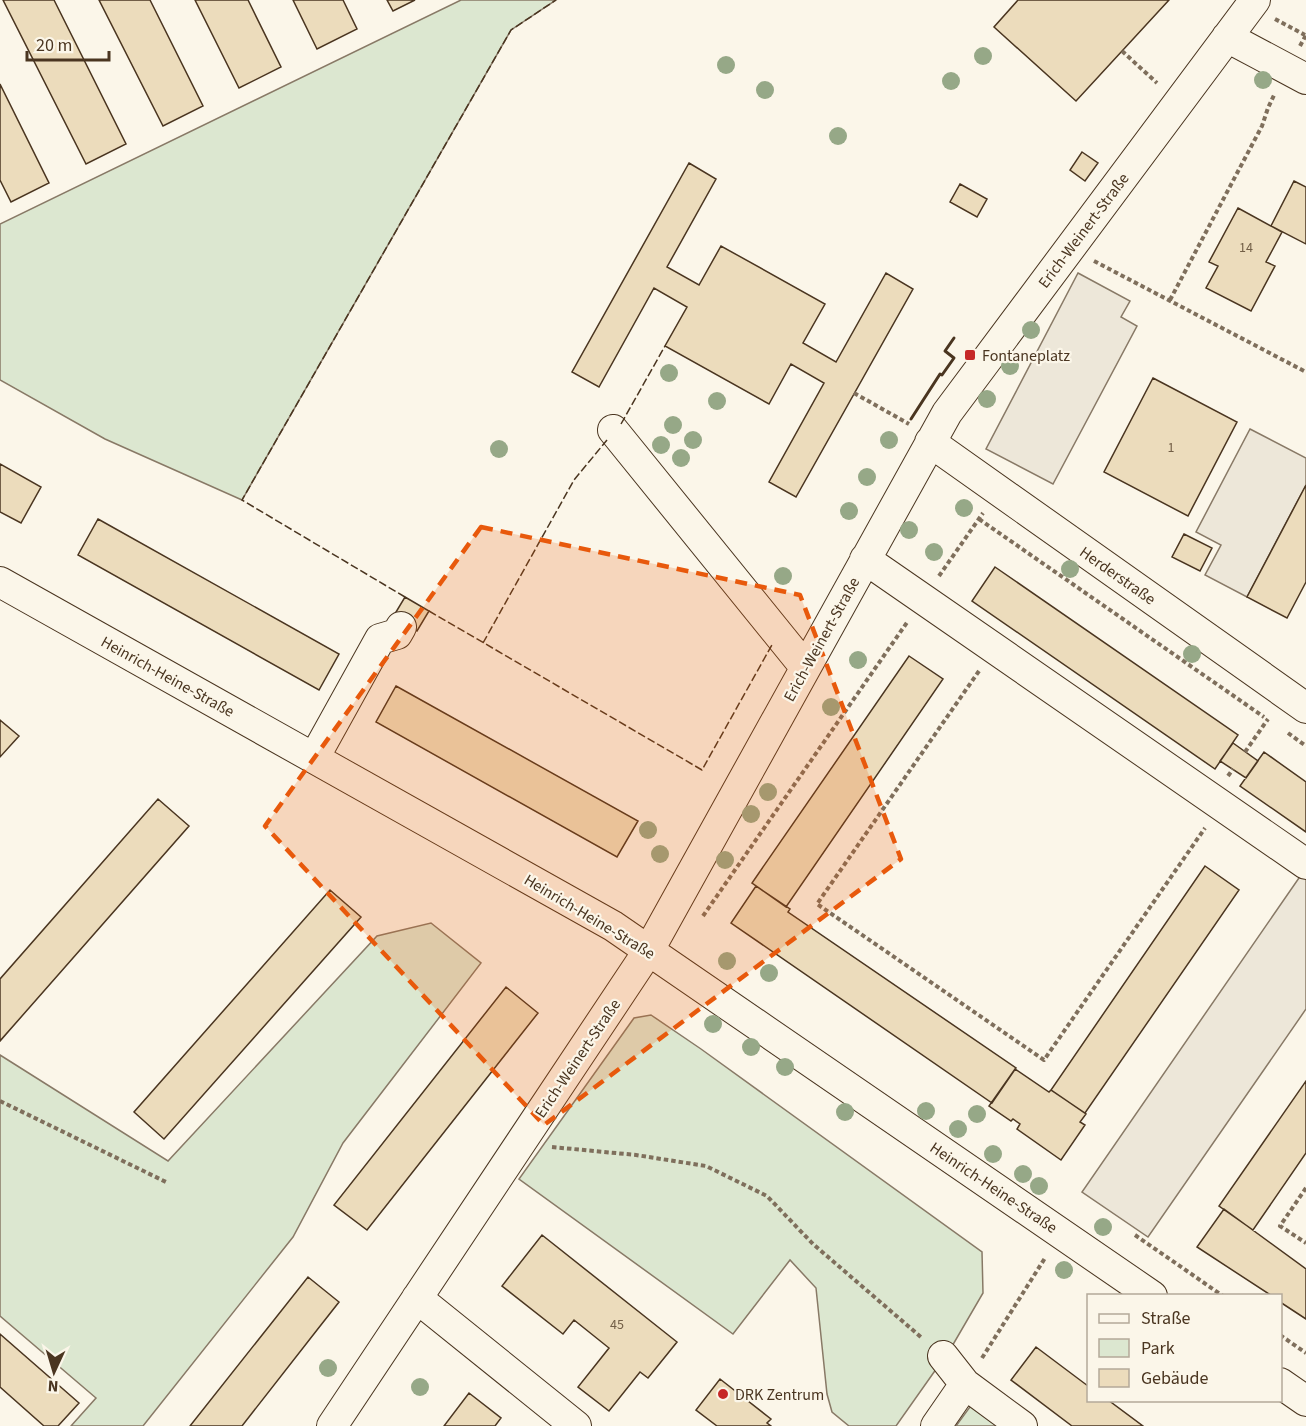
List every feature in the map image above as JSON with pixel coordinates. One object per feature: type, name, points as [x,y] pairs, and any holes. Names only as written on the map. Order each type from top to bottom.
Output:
[{"type":"street","name":"Erich-Weinert-Straße","points":[[332,1426],[649,950],[930,442],[963,390],[1256,0]]},
{"type":"street","points":[[1227,37],[1297,74]]},
{"type":"street","points":[[613,429],[805,667]]},
{"type":"street","name":"Herderstraße","points":[[930,442],[1306,708]]},
{"type":"street","points":[[865,559],[1306,864]]},
{"type":"street","name":"Heinrich-Heine-Straße","points":[[0,582],[614,926],[1149,1294]]},
{"type":"street","points":[[314,758],[380,639],[397,634],[400,627]]},
{"type":"street","points":[[417,1298],[558,1420]]},
{"type":"street","points":[[942,1356],[965,1384],[1022,1426]]},
{"type":"street","points":[[936,1426],[965,1384]]},
{"type":"street","points":[[1282,1384],[1306,1401]]},
{"type":"path","points":[[1170,300],[1262,126],[1268,108],[1297,74],[1306,35]]},
{"type":"path","points":[[1122,51],[1178,103]]},
{"type":"path","points":[[1070,248],[1306,372]]},
{"type":"path","points":[[854,393],[903,421]]},
{"type":"path","points":[[703,916],[999,490]]},
{"type":"path","points":[[979,519],[1277,726]]},
{"type":"path","points":[[994,648],[817,904],[1044,1060],[1220,805]]},
{"type":"path","points":[[1245,752],[1268,719]]},
{"type":"path","points":[[1287,732],[1306,746]]},
{"type":"path","points":[[0,1101],[166,1182]]},
{"type":"path","points":[[520,1144],[636,1155],[705,1166],[767,1196],[813,1244],[942,1356]]},
{"type":"path","points":[[1306,1188],[1280,1226],[1306,1244]]},
{"type":"path","points":[[965,1384],[1061,1233]]},
{"type":"path","points":[[1135,1235],[1220,1294]]},
{"type":"path","points":[[1282,1336],[1306,1353]]},
{"type":"highlighted area","points":[[481,527],[800,595],[901,859],[544,1125],[265,826]]},
{"type":"green space","points":[[461,0],[556,0],[511,30],[242,500],[105,439],[0,380],[0,224]]},
{"type":"green space","points":[[431,923],[481,963],[343,1143],[293,1237],[143,1426],[71,1426],[96,1398],[0,1316],[0,1055],[168,1161],[377,936]]},
{"type":"green space","points":[[651,1015],[982,1252],[983,1293],[951,1348],[896,1426],[849,1426],[832,1412],[827,1394],[816,1288],[790,1260],[733,1334],[519,1179],[634,1018]]},
{"type":"green space","points":[[975,1400],[1010,1426],[956,1426]]},
{"type":"shaded area","points":[[1078,273],[1130,301],[1121,317],[1137,326],[1053,484],[986,449]]},
{"type":"shaded area","points":[[1250,429],[1306,458],[1306,485],[1247,597],[1205,575],[1221,545],[1196,532]]},
{"type":"shaded area","points":[[1301,875],[1306,878],[1306,1009],[1148,1237],[1082,1192]]},
{"type":"building","points":[[3,0],[54,0],[126,144],[86,164]]},
{"type":"building","points":[[99,0],[150,0],[203,106],[163,126]]},
{"type":"building","points":[[195,0],[248,0],[281,67],[239,88]]},
{"type":"building","points":[[293,0],[343,0],[357,29],[317,49]]},
{"type":"building","points":[[387,0],[415,0],[393,11]]},
{"type":"building","points":[[1018,0],[1169,0],[1076,101],[994,27]]},
{"type":"building","points":[[0,84],[49,183],[11,202],[0,180]]},
{"type":"building","points":[[1082,152],[1098,163],[1085,181],[1070,170]]},
{"type":"building","points":[[689,163],[716,179],[667,267],[699,285],[721,246],[825,304],[803,343],[836,362],[886,273],[913,289],[796,497],[769,482],[824,383],[791,364],[769,404],[665,346],[687,307],[654,288],[599,387],[572,372]]},
{"type":"building","points":[[1294,181],[1306,187],[1306,244],[1271,226]]},
{"type":"building","points":[[960,184],[987,199],[977,217],[950,202]]},
{"type":"building","points":[[1238,208],[1282,232],[1266,262],[1275,266],[1251,311],[1206,288],[1218,266],[1209,262]]},
{"type":"building","points":[[1153,378],[1237,422],[1188,516],[1104,472]]},
{"type":"building","points":[[0,464],[41,487],[21,523],[0,512]]},
{"type":"building","points":[[1306,485],[1306,582],[1287,618],[1247,597]]},
{"type":"building","points":[[98,519],[339,654],[319,690],[78,555]]},
{"type":"building","points":[[1184,534],[1212,548],[1200,571],[1172,557]]},
{"type":"building","points":[[995,567],[1238,735],[1215,769],[972,601]]},
{"type":"building","points":[[405,597],[429,611],[417,631],[393,617]]},
{"type":"building","points":[[909,656],[943,679],[786,907],[752,883]]},
{"type":"building","points":[[396,686],[638,821],[617,857],[376,722]]},
{"type":"building","points":[[0,720],[19,736],[0,757]]},
{"type":"building","points":[[1233,743],[1258,761],[1246,778],[1220,761]]},
{"type":"building","points":[[1264,752],[1306,782],[1306,832],[1240,786]]},
{"type":"building","points":[[158,799],[189,826],[0,1041],[0,979]]},
{"type":"building","points":[[1205,866],[1239,890],[1085,1113],[1051,1090]]},
{"type":"building","points":[[756,886],[790,909],[788,912],[1016,1068],[992,1103],[731,923]]},
{"type":"building","points":[[330,890],[361,917],[164,1139],[134,1112]]},
{"type":"building","points":[[506,987],[538,1013],[367,1230],[334,1205]]},
{"type":"building","points":[[1015,1069],[1086,1114],[1080,1122],[1085,1125],[1061,1160],[1017,1129],[1020,1124],[1013,1119],[1011,1121],[989,1106]]},
{"type":"building","points":[[1306,1081],[1306,1153],[1253,1230],[1219,1206]]},
{"type":"building","points":[[1224,1209],[1306,1269],[1306,1319],[1282,1303],[1282,1294],[1269,1294],[1197,1247]]},
{"type":"building","points":[[542,1235],[677,1342],[648,1378],[640,1372],[609,1411],[578,1387],[609,1348],[574,1320],[563,1334],[502,1286]]},
{"type":"building","points":[[308,1277],[339,1302],[242,1426],[190,1426]]},
{"type":"building","points":[[0,1334],[79,1403],[58,1426],[44,1426],[0,1387]]},
{"type":"building","points":[[1036,1347],[1087,1385],[1087,1402],[1111,1402],[1143,1426],[1072,1426],[1011,1380]]},
{"type":"building","name":"DRK Zentrum","points":[[720,1379],[771,1419],[767,1423],[771,1426],[717,1426],[696,1410]]},
{"type":"building","points":[[469,1393],[501,1418],[495,1426],[444,1426]]},
{"type":"fence","points":[[405,597],[242,500],[511,30],[556,0]]},
{"type":"fence","points":[[621,424],[665,346]]},
{"type":"fence","points":[[483,643],[574,480],[607,440]]},
{"type":"fence","points":[[429,611],[702,770],[773,643]]},
{"type":"wall","points":[[911,419],[940,374],[942,375],[954,358],[945,351],[954,338]]},
{"type":"place","name":"Fontaneplatz","points":[[970,355]]},
{"type":"place","name":"DRK Zentrum","points":[[723,1394]]}]
